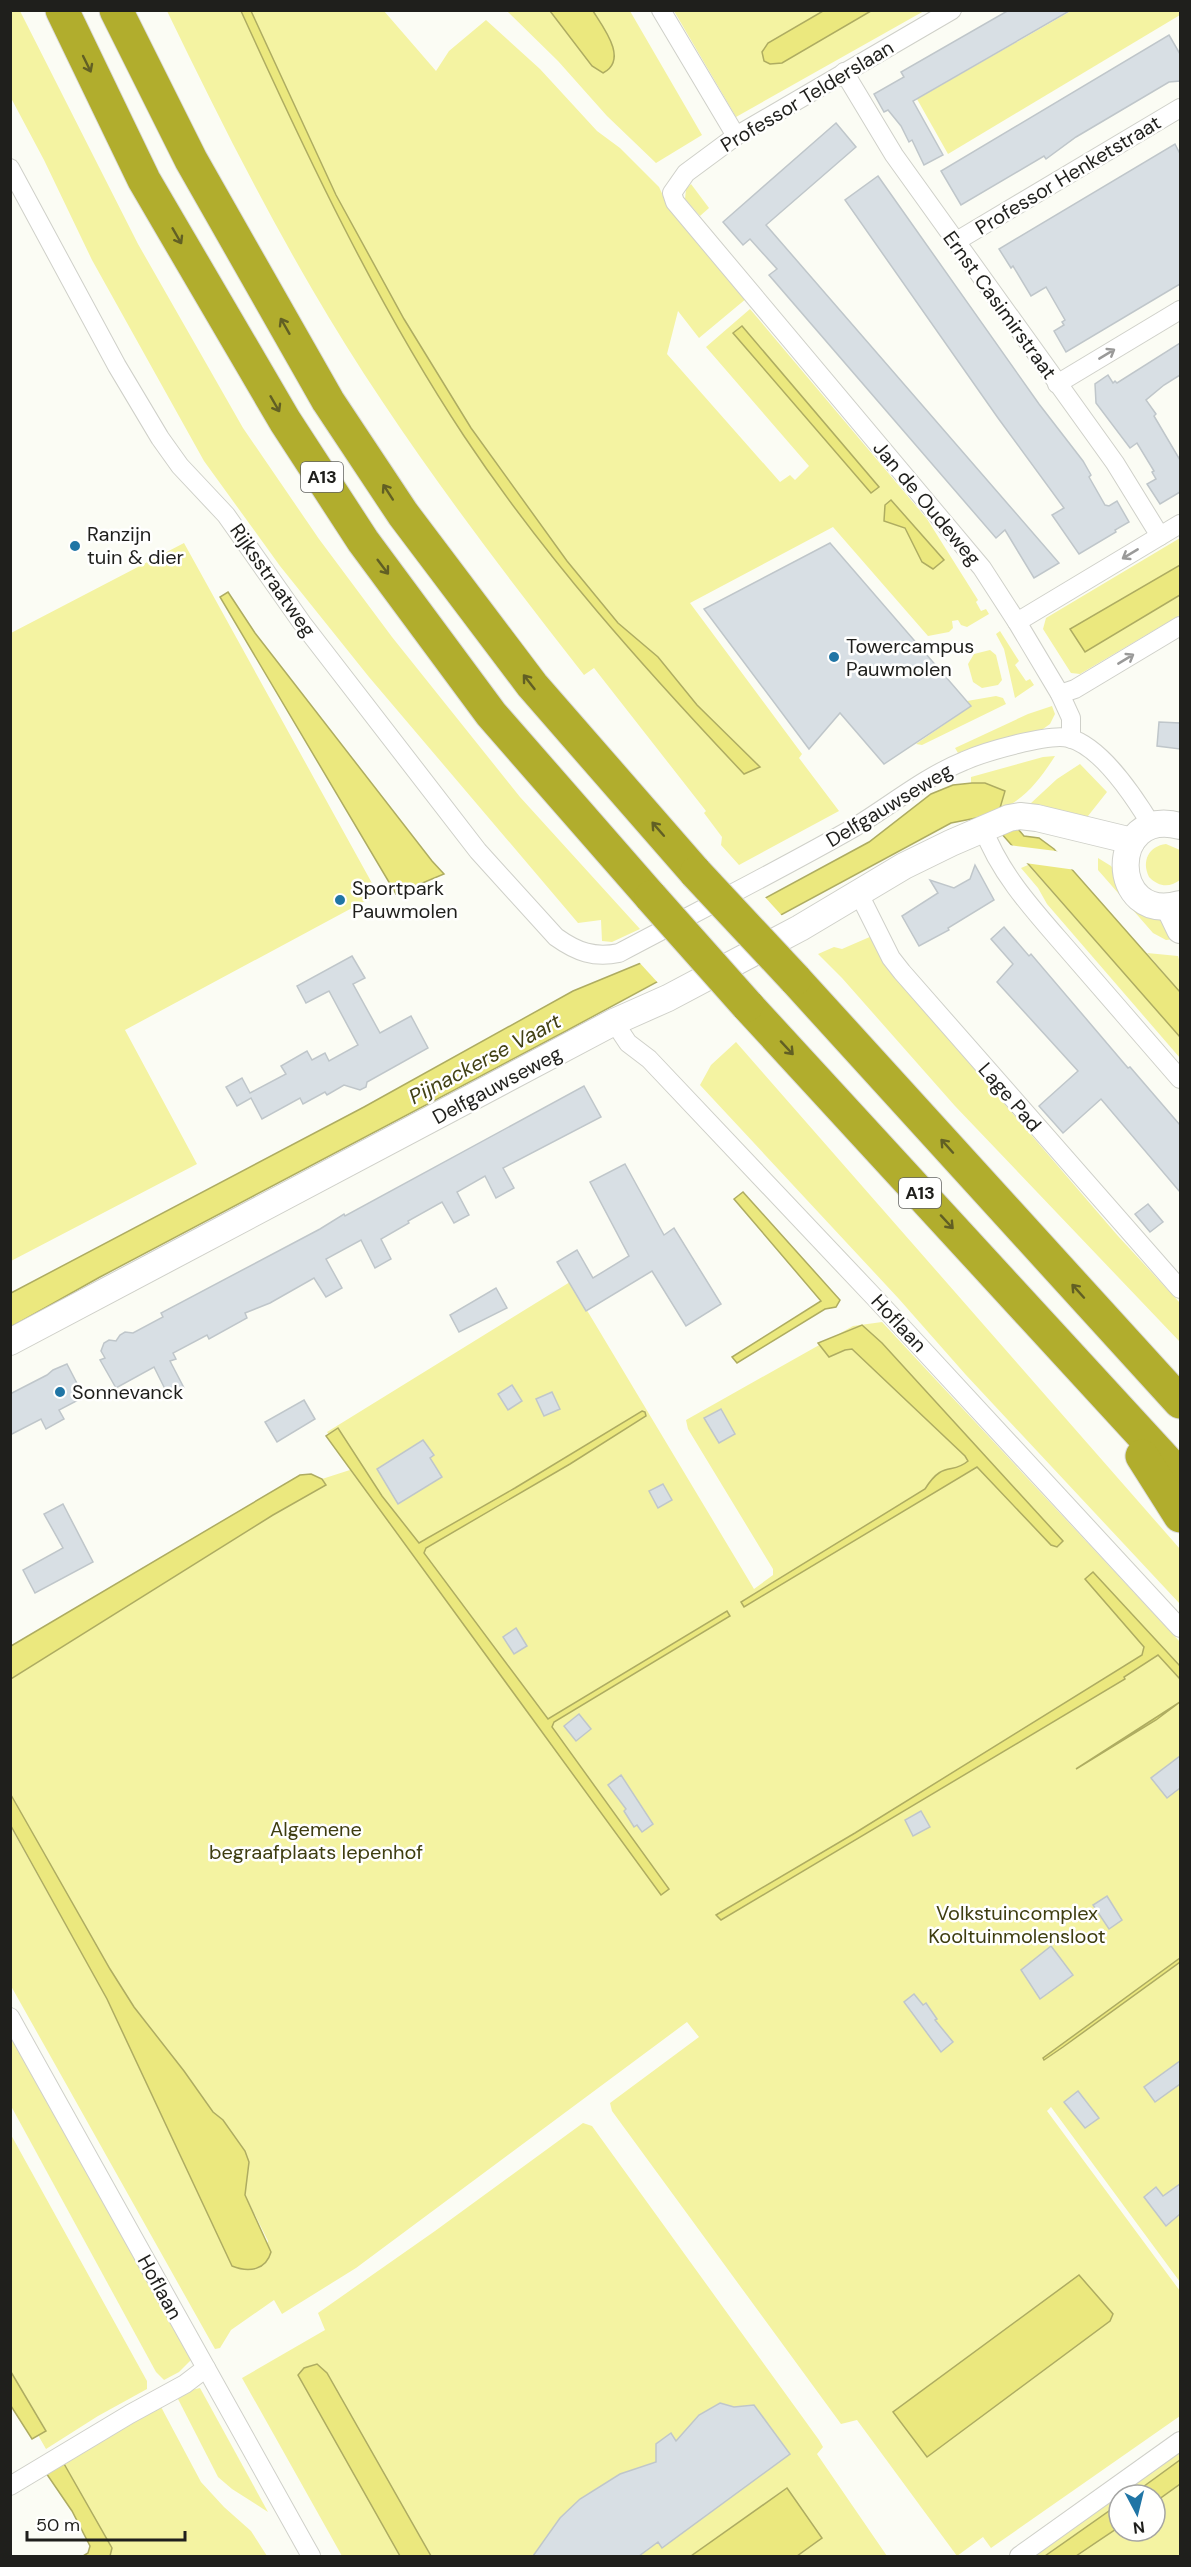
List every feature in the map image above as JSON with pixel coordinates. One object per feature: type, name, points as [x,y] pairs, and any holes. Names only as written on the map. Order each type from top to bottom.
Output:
[{"type":"highway","name":"A13","points":[[62,10],[144,180],[285,421],[363,541],[491,714],[747,1005],[1180,1476]]},
{"type":"highway","name":"A13","points":[[116,10],[191,159],[328,400],[403,514],[532,685],[696,873],[1180,1402]]},
{"type":"highway","name":"A13","points":[[1118,1334],[1180,1381]]},
{"type":"highway","name":"A13","points":[[1094,1382],[1180,1515]]},
{"type":"street","points":[[661,10],[736,136]]},
{"type":"street","name":"Professor Telderslaan","points":[[672,194],[686,173],[736,136],[952,10]]},
{"type":"street","name":"Ernst Casimirstraat","points":[[844,72],[894,155],[1115,463],[1160,536]]},
{"type":"street","name":"Professor Henketstraat","points":[[955,242],[1180,108]]},
{"type":"street","name":"Rijksstraatweg","points":[[10,168],[117,366],[166,447],[180,466],[226,515],[302,623],[478,851],[556,937],[586,954]]},
{"type":"street","name":"Jan de Oudeweg","points":[[672,194],[675,202],[976,560],[1017,622],[1060,694],[1071,718],[1071,739]]},
{"type":"street","points":[[1057,384],[1180,310]]},
{"type":"street","points":[[1017,622],[1180,524]]},
{"type":"street","points":[[1060,694],[1076,688],[1180,626]]},
{"type":"street","name":"Delfgauwseweg","points":[[586,954],[602,956],[619,953],[817,848],[856,826],[938,773],[965,760],[1031,741],[1053,737],[1071,739]]},
{"type":"street","points":[[1071,739],[1094,753],[1114,772],[1133,796],[1136,842],[1127,881],[1132,890],[1149,903],[1175,906],[1180,930]]},
{"type":"street","points":[[1180,826],[1166,823],[1136,842],[1082,844],[1066,836],[1051,824],[1020,816],[996,824],[991,850],[1039,917],[1180,1079]]},
{"type":"street","name":"Delfgauwseweg","points":[[10,1342],[615,1022],[668,998],[800,928],[904,866],[996,824]]},
{"type":"street","name":"Lage Pad","points":[[858,892],[891,958],[902,972],[1180,1290]]},
{"type":"street","name":"Hoflaan","points":[[615,1022],[628,1043],[649,1059],[852,1273],[1180,1628]]},
{"type":"street","name":"Hoflaan","points":[[10,2017],[312,2556]]},
{"type":"street","points":[[10,2486],[185,2384],[206,2368]]},
{"type":"street","points":[[1019,2556],[1180,2441]]},
{"type":"green space","points":[[1180,10],[1180,15],[948,154],[917,99],[1071,11]]},
{"type":"green space","points":[[10,11],[20,11],[138,244],[243,428],[319,539],[392,637],[520,797],[640,929],[612,942],[602,941],[601,920],[578,923],[369,677],[280,566],[204,461],[92,260],[11,98]]},
{"type":"green space","points":[[167,11],[241,11],[344,228],[401,333],[464,436],[528,526],[562,569],[669,693],[744,774],[760,767],[697,705],[658,657],[618,623],[567,561],[471,428],[404,319],[336,195],[251,11],[384,11],[436,71],[449,51],[486,20],[540,69],[597,131],[620,148],[659,187],[667,204],[687,231],[747,298],[699,338],[678,311],[667,354],[780,482],[790,475],[795,480],[809,466],[706,347],[750,309],[927,519],[978,600],[976,602],[981,611],[986,609],[989,614],[967,627],[961,625],[958,620],[952,621],[953,628],[949,632],[928,636],[833,527],[690,603],[802,754],[799,758],[839,811],[739,865],[721,845],[722,837],[704,813],[706,811],[594,668],[584,675],[476,534],[374,389],[292,255],[236,151]],"holes":[[[891,500],[944,560],[922,562]]]},
{"type":"green space","points":[[507,11],[550,11],[592,66],[614,50],[593,11],[630,11],[702,135],[656,163],[607,116],[558,61]]},
{"type":"green space","points":[[674,11],[823,11],[768,43],[770,64],[782,63],[871,11],[924,11],[736,117]]},
{"type":"green space","points":[[691,184],[709,208],[700,216],[685,199],[686,189]]},
{"type":"green space","points":[[1180,538],[1180,565],[1071,629],[1085,652],[1180,595],[1180,615],[1080,674],[1071,673],[1043,629],[1046,618]]},
{"type":"green space","points":[[184,543],[378,894],[125,1030],[197,1164],[11,1261],[11,633]]},
{"type":"green space","points":[[1000,631],[1019,661],[1015,665],[1026,681],[1030,679],[1034,685],[1015,698],[1004,649],[996,634]]},
{"type":"green space","points":[[990,650],[996,655],[1002,680],[998,685],[982,688],[973,682],[968,664],[974,654]]},
{"type":"green space","points":[[996,696],[1003,698],[1006,704],[922,745],[916,744],[971,706],[967,701]]},
{"type":"green space","points":[[1052,706],[1055,714],[1050,724],[1043,729],[958,753],[955,748],[1028,714]]},
{"type":"green space","points":[[1055,756],[1032,787],[1002,809],[1000,807],[1005,791],[985,783],[971,783],[971,777],[1043,757]]},
{"type":"green space","points":[[1080,764],[1107,792],[1084,821],[1042,805],[1030,804],[1057,779]]},
{"type":"green space","points":[[1166,844],[1180,850],[1180,880],[1164,885],[1149,877],[1146,860],[1151,851]]},
{"type":"green space","points":[[1098,858],[1111,866],[1117,875],[1171,928],[1176,939],[1166,940],[1153,933],[1098,870]]},
{"type":"green space","points":[[1028,865],[1180,1037],[1180,1058],[1047,904],[1038,888],[1021,868]]},
{"type":"green space","points":[[872,936],[910,994],[1118,1236],[1180,1303],[1180,1342],[955,1106],[818,954],[834,947],[842,949]]},
{"type":"green space","points":[[1147,953],[1178,956],[1180,992]]},
{"type":"green space","points":[[736,1042],[1180,1549],[1180,1604],[700,1085],[711,1065]]},
{"type":"green space","points":[[570,1282],[754,1589],[773,1575],[773,1569],[688,1429],[686,1420],[853,1326],[882,1322],[1180,1642],[1180,2282],[1051,2107],[1047,2111],[1180,2291],[1180,2416],[991,2548],[983,2537],[957,2556],[857,2420],[841,2424],[612,2111],[610,2103],[699,2037],[687,2022],[356,2268],[282,2314],[274,2300],[231,2330],[220,2348],[215,2349],[11,1986],[10,1826],[107,1999],[232,2266],[250,2270],[261,2267],[268,2241],[245,2195],[244,2187],[248,2173],[245,2151],[134,2007],[11,1795],[11,1679],[273,1515],[325,1485],[322,1479],[353,1469],[327,1432]],"holes":[[[1110,2321],[927,2457],[894,2412]]]},
{"type":"green space","points":[[10,2028],[194,2357],[179,2372],[164,2380],[156,2372],[11,2106]]},
{"type":"green space","points":[[583,2123],[592,2126],[819,2440],[823,2447],[817,2454],[887,2556],[797,2556],[822,2538],[786,2488],[691,2556],[431,2556],[327,2373],[317,2364],[304,2368],[298,2375],[400,2556],[342,2556],[242,2378],[325,2330],[318,2313]]},
{"type":"green space","points":[[10,2133],[147,2381],[147,2389],[98,2416],[46,2449],[38,2435],[46,2430],[11,2372]]},
{"type":"green space","points":[[200,2388],[268,2512],[232,2489],[218,2477],[178,2399],[191,2390]]},
{"type":"green space","points":[[160,2405],[201,2482],[251,2531],[267,2556],[110,2556],[112,2548],[63,2462]]},
{"type":"green space","points":[[1180,2448],[1180,2460],[1148,2483],[1130,2483]]},
{"type":"green space","points":[[1180,2484],[1180,2556],[1076,2556],[1107,2535],[1107,2543],[1167,2543],[1167,2493]]},
{"type":"green space","points":[[1107,2500],[1107,2512],[1045,2556],[1027,2556]]},
{"type":"water","points":[[241,11],[251,11],[336,195],[404,319],[471,428],[567,561],[618,623],[658,657],[697,705],[760,767],[744,774],[669,693],[562,569],[528,526],[464,436],[401,334],[344,228]]},
{"type":"water","points":[[550,11],[593,11],[612,43],[614,60],[610,67],[603,73],[592,66]]},
{"type":"water","points":[[823,11],[871,11],[782,63],[770,64],[764,61],[762,52],[768,43]]},
{"type":"water","points":[[742,326],[879,487],[871,493],[733,333]]},
{"type":"water","points":[[891,500],[944,560],[933,569],[922,562],[905,528],[884,521],[885,505]]},
{"type":"water","points":[[1180,565],[1180,595],[1085,652],[1070,629]]},
{"type":"water","points":[[228,592],[255,633],[444,874],[396,894],[220,597]]},
{"type":"water","name":"Pijnackerse Vaart","points":[[985,783],[1005,791],[1000,808],[1024,836],[1039,838],[1054,849],[1180,992],[1180,1037],[986,816],[951,823],[566,1031],[100,1277],[11,1327],[11,1293],[364,1107],[573,991],[658,956],[869,842],[931,794],[953,785]]},
{"type":"water","points":[[743,1192],[840,1300],[836,1307],[825,1309],[737,1363],[732,1357],[821,1301],[734,1199]]},
{"type":"water","points":[[862,1325],[882,1343],[1063,1541],[1057,1547],[1051,1545],[977,1467],[744,1607],[741,1602],[925,1489],[937,1474],[968,1461],[852,1349],[829,1357],[818,1343]]},
{"type":"water","points":[[642,1411],[646,1416],[570,1464],[426,1548],[424,1553],[548,1719],[727,1611],[730,1616],[554,1722],[552,1727],[669,1889],[661,1895],[326,1436],[338,1428],[382,1496],[419,1543]]},
{"type":"water","points":[[311,1474],[322,1479],[326,1485],[273,1515],[11,1679],[11,1646],[300,1475]]},
{"type":"water","points":[[1093,1572],[1180,1666],[1180,1679],[1158,1655],[1124,1677],[1125,1679],[721,1920],[716,1915],[855,1833],[1142,1655],[1144,1647],[1085,1579]]},
{"type":"water","points":[[1180,1702],[1156,1720],[1076,1769]]},
{"type":"water","points":[[11,1795],[134,2007],[245,2151],[249,2162],[245,2195],[271,2252],[269,2258],[261,2266],[245,2269],[232,2266],[107,1999],[11,1826]]},
{"type":"water","points":[[1180,1958],[1180,1962],[1044,2060],[1043,2058]]},
{"type":"water","points":[[1079,2275],[1113,2314],[1110,2321],[927,2457],[893,2412]]},
{"type":"water","points":[[317,2364],[327,2373],[431,2556],[400,2556],[298,2375],[304,2368]]},
{"type":"water","points":[[11,2372],[46,2431],[32,2439],[11,2406]]},
{"type":"water","points":[[1180,2460],[1180,2484],[1167,2493],[1167,2483],[1148,2483]]},
{"type":"water","points":[[63,2462],[112,2548],[110,2556],[83,2556],[88,2553],[90,2546],[72,2511],[46,2473]]},
{"type":"water","points":[[787,2488],[822,2538],[797,2556],[691,2556]]},
{"type":"water","points":[[1107,2512],[1107,2535],[1076,2556],[1045,2556]]},
{"type":"pier","points":[[1009,845],[1056,851],[1061,853],[1076,870],[1025,863]]},
{"type":"pier","points":[[764,896],[784,918],[659,984],[638,961]]},
{"type":"building","points":[[1009,10],[1071,10],[913,101],[943,155],[924,165],[912,140],[909,142],[901,126],[888,110],[884,112],[874,94],[904,77],[901,72]]},
{"type":"building","points":[[1169,35],[1180,54],[1180,81],[1169,82],[1076,137],[1046,159],[1044,156],[961,205],[941,171]]},
{"type":"building","points":[[836,123],[856,147],[766,225],[1059,563],[1034,578],[1005,530],[996,538],[769,275],[777,269],[750,239],[743,245],[723,222]]},
{"type":"building","points":[[1175,144],[1180,154],[1180,284],[1066,352],[1054,331],[1064,325],[1062,322],[1065,320],[1046,287],[1031,296],[1013,266],[1011,268],[999,249]]},
{"type":"building","points":[[878,176],[1039,404],[1083,461],[1105,505],[1109,506],[1117,501],[1129,522],[1115,530],[1116,532],[1079,554],[1052,515],[1064,508],[845,200]]},
{"type":"building","points":[[1180,343],[1180,375],[1146,400],[1180,460],[1180,492],[1160,504],[1147,484],[1156,479],[1152,472],[1154,471],[1137,443],[1130,448],[1096,403],[1095,384],[1108,375],[1113,383],[1115,381],[1117,383]]},
{"type":"building","name":"Towercampus Pauwmolen","points":[[830,543],[971,706],[884,764],[840,713],[809,749],[704,609]]},
{"type":"building","points":[[1159,722],[1180,723],[1180,749],[1157,746]]},
{"type":"building","points":[[975,865],[994,900],[948,928],[949,930],[919,946],[902,916],[938,893],[930,880],[954,888],[970,879]]},
{"type":"building","points":[[1004,927],[1029,956],[1031,954],[1180,1125],[1180,1192],[1101,1099],[1063,1133],[1039,1106],[1078,1071],[997,982],[1013,964],[991,939]]},
{"type":"building","points":[[352,956],[365,978],[353,984],[380,1033],[411,1016],[428,1048],[367,1082],[366,1087],[360,1090],[344,1085],[327,1095],[325,1092],[303,1104],[300,1098],[262,1119],[251,1098],[237,1106],[226,1087],[242,1078],[250,1093],[286,1074],[281,1066],[307,1051],[312,1060],[325,1053],[329,1061],[358,1045],[329,991],[306,1003],[297,986]]},
{"type":"building","points":[[584,1086],[601,1117],[503,1168],[514,1188],[496,1198],[485,1176],[457,1192],[469,1215],[454,1223],[442,1202],[408,1221],[409,1223],[381,1239],[391,1259],[375,1268],[361,1240],[326,1259],[342,1288],[326,1297],[314,1278],[270,1303],[245,1313],[247,1318],[209,1339],[207,1335],[173,1353],[176,1359],[170,1361],[184,1388],[168,1395],[154,1367],[116,1388],[100,1360],[105,1358],[101,1351],[104,1343],[109,1340],[116,1341],[125,1332],[133,1333],[163,1317],[161,1313]]},
{"type":"building","points":[[625,1164],[664,1235],[674,1228],[721,1304],[686,1326],[652,1271],[586,1311],[557,1262],[577,1250],[593,1278],[629,1256],[590,1182]]},
{"type":"building","points":[[1148,1204],[1163,1222],[1150,1232],[1135,1214]]},
{"type":"building","points":[[496,1288],[507,1308],[459,1332],[450,1315]]},
{"type":"building","points":[[67,1364],[84,1397],[59,1410],[64,1419],[46,1429],[41,1419],[10,1435],[10,1394]]},
{"type":"building","points":[[512,1385],[522,1401],[508,1410],[498,1394]]},
{"type":"building","points":[[552,1392],[560,1409],[544,1416],[536,1399]]},
{"type":"building","points":[[304,1400],[315,1419],[277,1442],[265,1422]]},
{"type":"building","points":[[721,1409],[735,1434],[719,1443],[704,1418]]},
{"type":"building","points":[[423,1440],[434,1455],[430,1458],[442,1477],[398,1504],[377,1469]]},
{"type":"building","points":[[663,1484],[672,1500],[658,1508],[649,1491]]},
{"type":"building","points":[[63,1504],[93,1562],[35,1593],[23,1570],[63,1548],[44,1514]]},
{"type":"building","points":[[516,1628],[527,1646],[514,1654],[503,1637]]},
{"type":"building","points":[[579,1714],[591,1729],[576,1741],[564,1726]]},
{"type":"building","points":[[1180,1756],[1180,1788],[1167,1798],[1151,1778]]},
{"type":"building","points":[[621,1775],[653,1824],[642,1832],[637,1825],[634,1827],[624,1811],[626,1809],[608,1785]]},
{"type":"building","points":[[921,1811],[930,1827],[913,1836],[905,1820]]},
{"type":"building","points":[[1107,1896],[1122,1920],[1109,1929],[1093,1905]]},
{"type":"building","points":[[1051,1946],[1073,1975],[1040,1999],[1021,1970]]},
{"type":"building","points":[[914,1994],[923,2005],[926,2003],[937,2019],[935,2020],[953,2042],[941,2052],[904,2002]]},
{"type":"building","points":[[1180,2061],[1180,2084],[1155,2102],[1144,2087]]},
{"type":"building","points":[[1078,2091],[1099,2118],[1085,2128],[1064,2102]]},
{"type":"building","points":[[1180,2184],[1180,2214],[1166,2226],[1144,2197],[1156,2187],[1163,2196]]},
{"type":"building","points":[[720,2403],[734,2407],[754,2405],[790,2454],[662,2548],[658,2542],[639,2556],[533,2556],[560,2518],[580,2499],[620,2474],[656,2462],[656,2444],[671,2433],[676,2441],[699,2415]]},
{"type":"place","name":"Ranzijn tuin & dier","points":[[75,546]]},
{"type":"place","name":"Towercampus Pauwmolen","points":[[834,657]]},
{"type":"place","name":"Sportpark Pauwmolen","points":[[340,900]]},
{"type":"place","name":"Sonnevanck","points":[[60,1392]]},
{"type":"park label","name":"Algemene begraafplaats Iepenhof","points":[[316,1840]]},
{"type":"park label","name":"Volkstuincomplex Kooltuinmolensloot","points":[[1017,1924]]}]
